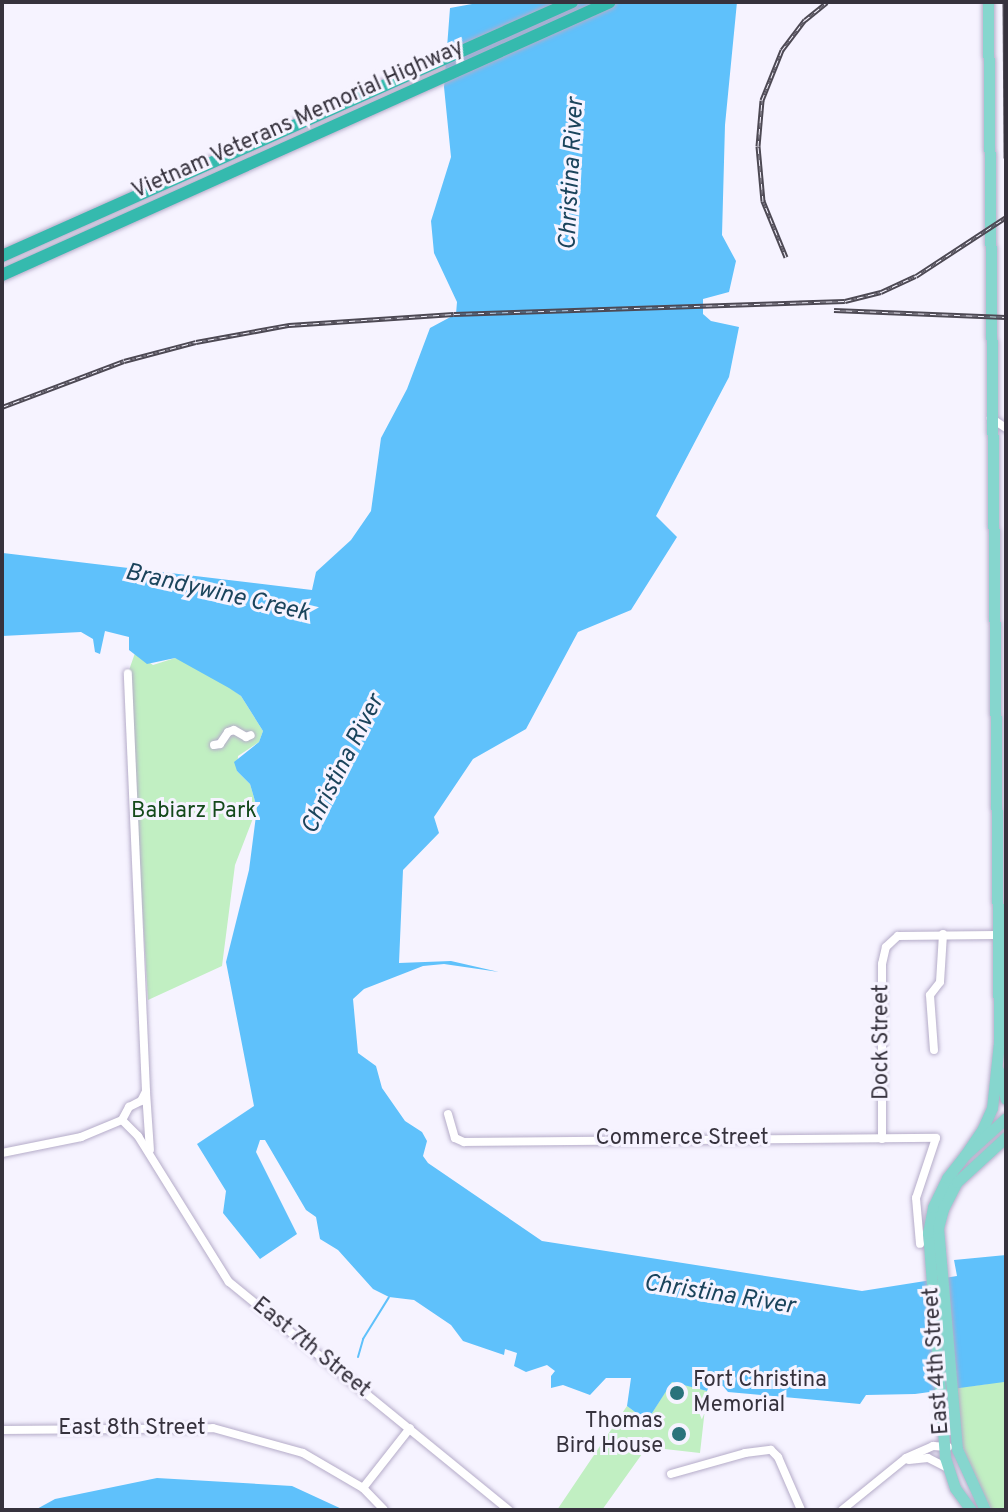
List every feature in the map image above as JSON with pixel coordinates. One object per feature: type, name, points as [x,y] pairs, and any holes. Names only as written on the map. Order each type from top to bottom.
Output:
[{"type":"highway","name":"Vietnam Veterans Memorial Highway","points":[[2,256],[572,2]]},
{"type":"highway","name":"Vietnam Veterans Memorial Highway","points":[[2,275],[610,2]]},
{"type":"main road","points":[[938,1208],[947,1178],[988,1118],[999,1043],[994,832],[988,2]]},
{"type":"main road","points":[[999,1043],[1006,1072]]},
{"type":"main road","points":[[996,1062],[1006,1099]]},
{"type":"main road","points":[[965,1155],[1006,1118]]},
{"type":"main road","points":[[938,1208],[964,1174],[1006,1137]]},
{"type":"main road","name":"East 4th Street","points":[[938,1208],[938,1251],[957,1449],[968,1480],[985,1510]]},
{"type":"main road","name":"East 4th Street","points":[[938,1208],[928,1247],[943,1440],[955,1488],[971,1510]]},
{"type":"street","points":[[991,418],[1006,428]]},
{"type":"street","points":[[993,631],[1006,643]]},
{"type":"street","name":"East 7th Street","points":[[128,673],[150,1155]]},
{"type":"street","points":[[214,745],[220,744],[228,732],[251,735]]},
{"type":"street","points":[[994,832],[1006,822]]},
{"type":"street","points":[[934,1050],[930,995],[940,982],[943,934],[996,935],[1006,926]]},
{"type":"street","name":"Dock Street","points":[[882,1139],[882,964],[886,947],[898,936],[943,934]]},
{"type":"street","points":[[2,1153],[81,1137],[122,1120],[129,1107],[144,1098],[146,1091]]},
{"type":"street","name":"Commerce Street","points":[[448,1114],[455,1138],[464,1142],[936,1138],[916,1198],[920,1244]]},
{"type":"street","name":"East 7th Street","points":[[122,1120],[129,1123],[229,1282],[509,1510]]},
{"type":"street","name":"East 8th Street","points":[[2,1430],[213,1428],[303,1453],[363,1488],[384,1510]]},
{"type":"street","points":[[363,1488],[410,1428]]},
{"type":"street","points":[[842,1510],[897,1463],[943,1440],[957,1449]]},
{"type":"street","points":[[671,1474],[754,1451],[771,1450],[778,1457],[801,1510]]},
{"type":"street","points":[[897,1463],[928,1458],[948,1468]]},
{"type":"green space","name":"Babiarz Park","points":[[135,653],[153,665],[175,658],[184,661],[229,687],[241,696],[263,731],[259,742],[238,756],[237,771],[250,784],[257,808],[235,865],[222,966],[148,1000],[128,673]]},
{"type":"green space","points":[[1006,1375],[1006,1510],[992,1510],[972,1473],[959,1436],[955,1388],[987,1384]]},
{"type":"green space","points":[[672,1381],[707,1391],[700,1453],[647,1447],[602,1510],[557,1510],[627,1406],[647,1421]]},
{"type":"water","points":[[483,2],[737,2],[725,125],[722,235],[736,261],[729,292],[703,299],[703,314],[711,321],[739,327],[729,377],[656,516],[677,537],[631,610],[578,632],[526,729],[473,759],[434,817],[439,833],[403,870],[399,963],[451,961],[499,972],[444,964],[423,966],[364,989],[353,999],[358,1053],[376,1066],[382,1088],[405,1121],[422,1132],[427,1141],[423,1156],[428,1163],[542,1241],[862,1291],[957,1276],[954,1260],[1006,1255],[1004,1382],[915,1394],[866,1395],[860,1404],[728,1392],[723,1386],[710,1384],[707,1391],[672,1382],[647,1421],[627,1406],[631,1378],[606,1378],[590,1395],[563,1385],[551,1388],[551,1376],[555,1371],[547,1365],[526,1372],[514,1366],[517,1353],[505,1349],[504,1355],[463,1341],[451,1325],[414,1300],[389,1297],[373,1289],[338,1250],[320,1239],[316,1217],[306,1210],[265,1140],[260,1140],[256,1152],[297,1234],[260,1259],[223,1213],[226,1191],[197,1144],[254,1106],[226,962],[249,870],[257,808],[250,784],[237,771],[234,762],[259,742],[263,731],[241,696],[175,658],[147,664],[129,650],[129,637],[105,631],[100,654],[95,652],[93,639],[81,632],[2,636],[3,553],[312,590],[316,572],[351,540],[371,511],[381,438],[407,389],[430,328],[456,314],[457,302],[434,253],[431,221],[451,157],[444,87],[450,8]]},
{"type":"water","points":[[157,1478],[292,1486],[344,1510],[35,1510],[55,1499]]},
{"type":"waterway","points":[[358,1357],[363,1339],[389,1297]]},
{"type":"railway","points":[[786,257],[763,201],[758,146],[762,100],[782,50],[805,20],[827,2]]},
{"type":"railway","points":[[1005,2],[1006,158]]},
{"type":"railway","points":[[2,407],[124,361],[196,342],[289,325],[454,314],[845,301],[881,292],[916,276],[1006,217]]},
{"type":"railway","points":[[834,310],[1006,317]]},
{"type":"place","name":"Fort Christina Memorial","points":[[677,1393]]},
{"type":"place","name":"Thomas Bird House","points":[[679,1434]]},
{"type":"water label","name":"Christina River","points":[[573,174]]},
{"type":"water label","name":"Brandywine Creek","points":[[217,594]]},
{"type":"water label","name":"Christina River","points":[[344,765]]},
{"type":"water label","name":"Christina River","points":[[719,1296]]}]
